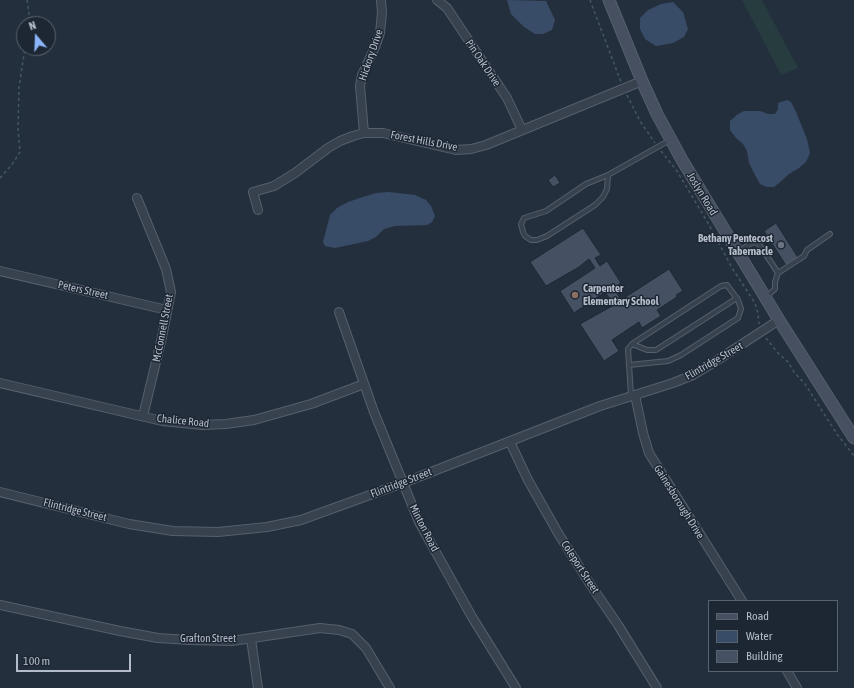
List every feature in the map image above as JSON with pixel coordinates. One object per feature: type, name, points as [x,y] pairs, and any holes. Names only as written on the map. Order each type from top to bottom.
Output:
[{"type":"street","name":"Hickory Drive","points":[[364,133],[360,86],[365,65],[375,47],[380,33],[382,13],[381,0]]},
{"type":"street","name":"Pin Oak Drive","points":[[437,0],[447,8],[507,98],[522,130]]},
{"type":"street","name":"Joslyn Road","points":[[609,0],[642,82],[682,160],[765,298],[854,438]]},
{"type":"street","name":"Forest Hills Drive","points":[[258,210],[253,192],[274,186],[295,173],[328,148],[353,136],[364,133],[383,133],[456,150],[471,149],[486,145],[642,82]]},
{"type":"street","name":"McConnell Street","points":[[137,198],[168,275],[171,292],[143,416]]},
{"type":"street","name":"Peters Street","points":[[0,271],[167,310]]},
{"type":"street","name":"Minton Road","points":[[339,312],[364,384],[419,522],[472,617],[516,688]]},
{"type":"street","name":"Flintridge Street","points":[[0,492],[129,524],[173,531],[218,532],[267,527],[301,520],[403,483],[600,406],[673,383],[693,375],[779,320]]},
{"type":"street","name":"Chalice Road","points":[[0,383],[162,421],[202,425],[226,424],[276,415],[364,384]]},
{"type":"street","name":"Gainesborough Drive","points":[[633,395],[649,453],[741,600]]},
{"type":"street","name":"Coleport Street","points":[[510,442],[528,480],[558,533],[657,688]]},
{"type":"street","name":"Grafton Street","points":[[0,605],[158,638],[212,641],[251,639],[320,628],[339,630],[352,634],[366,648],[390,688]]},
{"type":"street","points":[[251,639],[258,688]]},
{"type":"street","points":[[788,672],[797,688]]},
{"type":"lane","points":[[608,175],[607,189],[603,198],[595,205],[547,236],[537,240],[531,240],[523,232],[521,224],[524,218],[546,211],[586,184],[608,175],[671,140]]},
{"type":"lane","points":[[765,298],[775,290],[775,282],[778,273],[804,256],[807,250],[830,234]]},
{"type":"lane","points":[[738,252],[753,242],[759,244],[778,273]]},
{"type":"lane","points":[[629,365],[668,361],[681,355],[738,318],[741,309],[737,298],[727,285],[721,286],[632,344],[628,349],[629,365],[633,395]]},
{"type":"lane","points":[[632,344],[647,350],[656,350],[737,298]]},
{"type":"path","points":[[27,0],[29,16]]},
{"type":"path","points":[[590,0],[624,89],[640,121],[658,148],[677,171],[732,268],[755,303],[758,321],[762,332],[772,347],[788,362],[794,372],[801,379],[837,434],[854,456]]},
{"type":"path","points":[[0,178],[20,152],[18,129],[19,87],[24,56]]},
{"type":"green space","points":[[742,0],[762,0],[798,68],[781,75]]},
{"type":"water","points":[[507,0],[546,1],[555,20],[552,30],[543,34],[535,34],[524,27],[511,14]]},
{"type":"water","points":[[673,2],[683,12],[688,29],[684,37],[673,43],[656,46],[645,39],[640,29],[640,18],[648,10],[661,4]]},
{"type":"water","points":[[787,100],[791,102],[796,112],[807,139],[810,153],[806,162],[799,168],[789,174],[774,187],[767,187],[760,184],[749,163],[747,151],[743,144],[730,130],[730,121],[744,111],[760,111],[768,114],[775,114],[778,109],[778,103]]},
{"type":"water","points":[[389,192],[415,195],[426,200],[431,206],[435,216],[432,222],[427,225],[395,226],[384,229],[376,237],[368,241],[335,248],[325,246],[323,242],[330,215],[337,208],[348,202],[376,193]]},
{"type":"building","points":[[555,175],[560,183],[553,187],[548,180]]},
{"type":"building","name":"Bethany Pentecost Tabernacle","points":[[776,223],[799,259],[787,267],[764,231]]},
{"type":"building","points":[[583,228],[601,255],[595,258],[600,266],[607,261],[621,283],[614,288],[621,300],[669,269],[683,291],[676,295],[677,297],[657,310],[661,316],[642,328],[639,322],[612,340],[619,351],[604,361],[580,324],[614,305],[605,292],[574,313],[560,291],[595,268],[589,259],[579,267],[546,286],[530,262]]},
{"type":"place","name":"Bethany Pentecost Tabernacle","points":[[781,245]]},
{"type":"place","name":"Carpenter Elementary School","points":[[575,295]]}]
